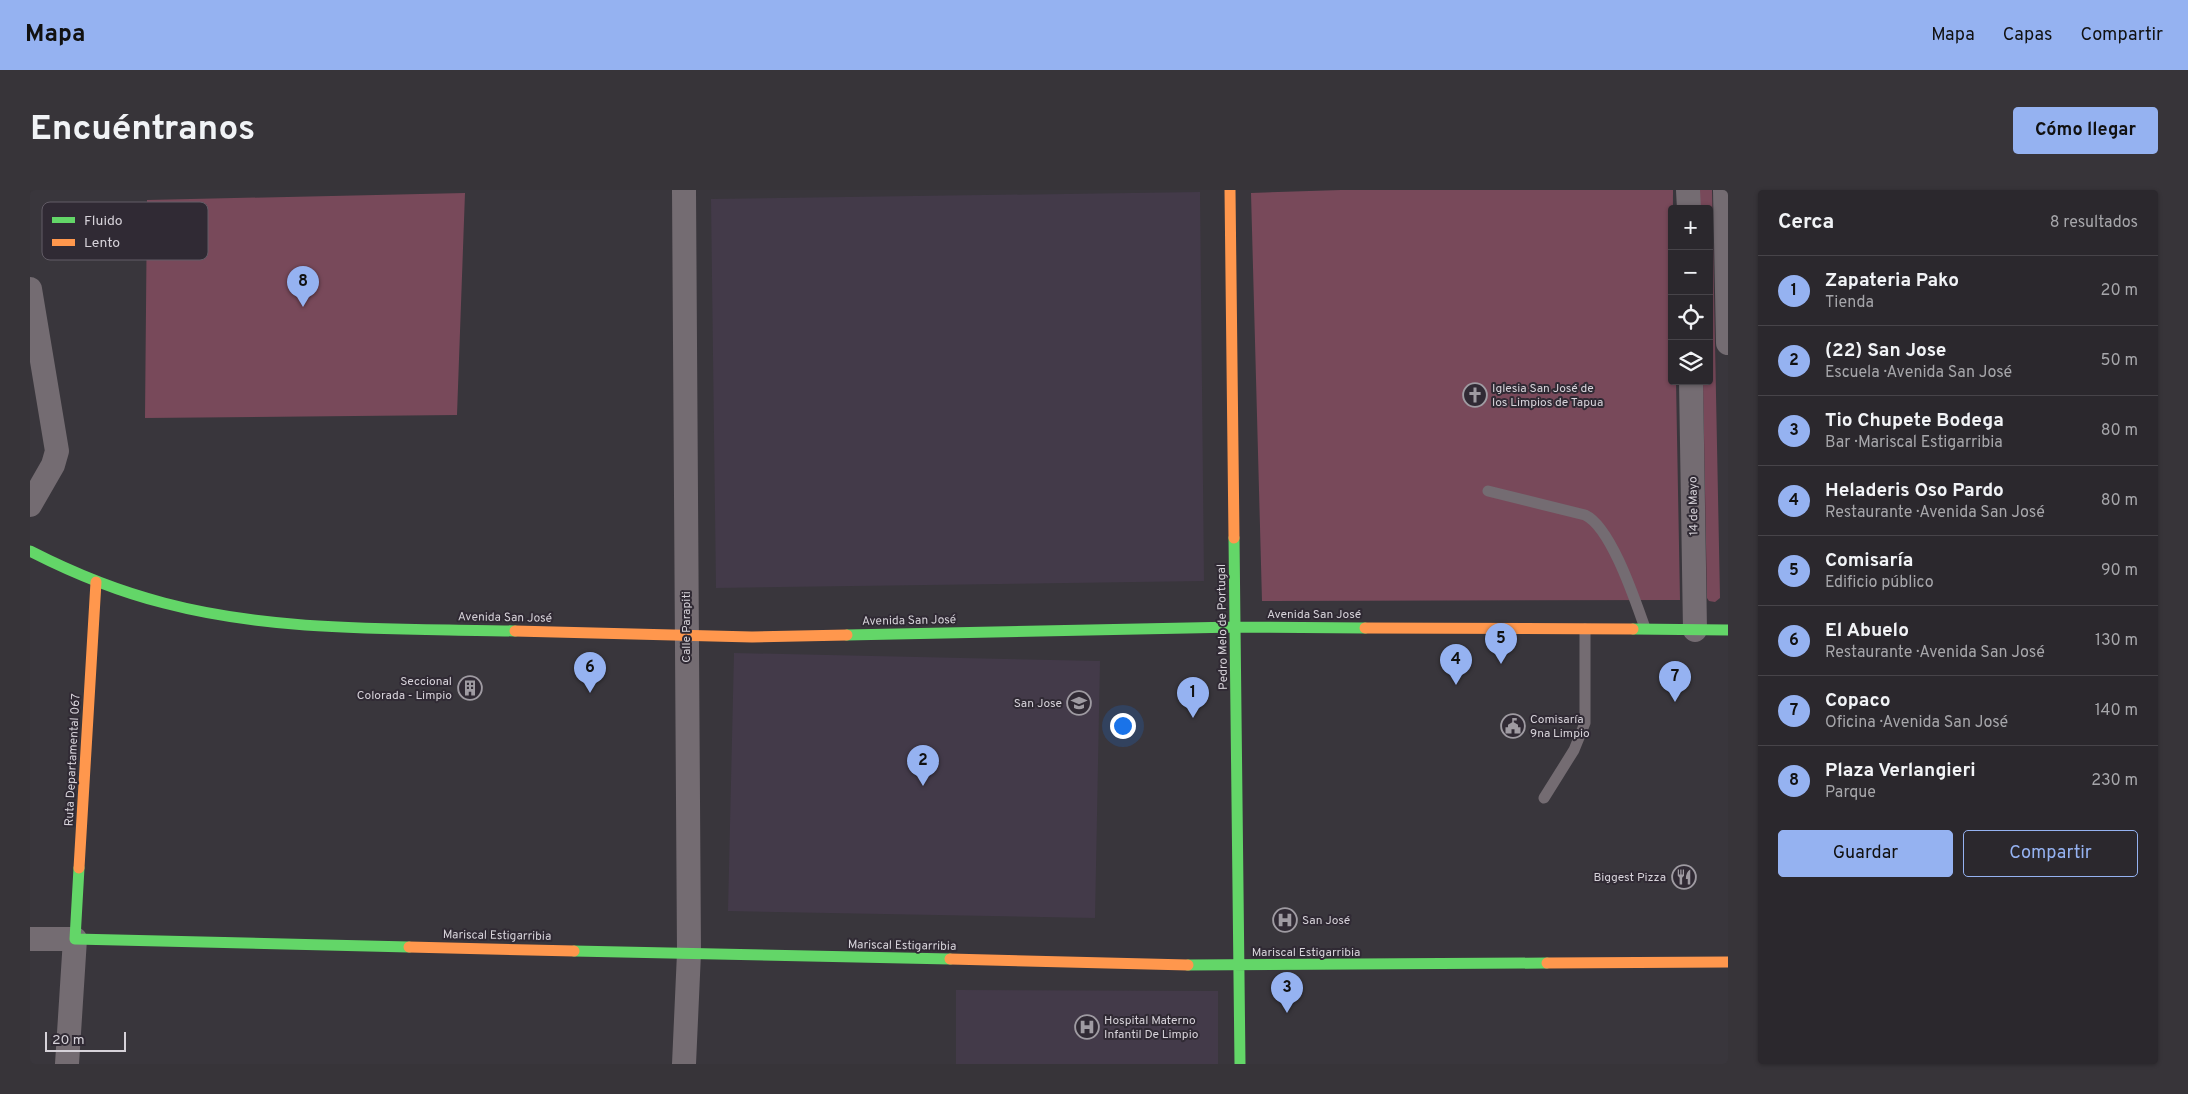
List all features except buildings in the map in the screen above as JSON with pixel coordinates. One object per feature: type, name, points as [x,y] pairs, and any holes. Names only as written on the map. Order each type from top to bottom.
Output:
[{"type":"main road","name":"Pedro Melo de Portugal","points":[[1230,190],[1240,1064]]},
{"type":"main road","name":"Avenida San José","points":[[30,551],[64,569],[96,582],[153,600],[259,623],[307,626],[762,637],[1236,627],[1728,630]]},
{"type":"main road","name":"Ruta Departamental 067","points":[[75,939],[96,582]]},
{"type":"main road","name":"Mariscal Estigarribia","points":[[75,939],[1239,966],[1728,962]]},
{"type":"street","name":"Calle Parapiti","points":[[684,190],[689,954],[684,1064]]},
{"type":"street","points":[[1688,190],[1689,205]]},
{"type":"street","points":[[1725,190],[1728,343]]},
{"type":"street","points":[[30,289],[57,451],[53,465],[30,505]]},
{"type":"street","name":"14 de Mayo","points":[[1691,385],[1695,630]]},
{"type":"street","points":[[30,939],[75,939],[67,1064]]},
{"type":"lane","points":[[1488,491],[1585,514],[1596,521],[1604,532],[1634,596],[1646,630]]},
{"type":"lane","points":[[1544,798],[1574,750],[1585,723],[1585,629]]},
{"type":"shaded area","points":[[1341,190],[1673,190],[1673,205],[1668,205],[1668,385],[1676,385],[1680,600],[1262,601],[1251,193]]},
{"type":"shaded area","points":[[1699,190],[1712,190],[1712,205],[1700,205]]},
{"type":"shaded area","points":[[1200,192],[1204,581],[716,588],[711,199]]},
{"type":"shaded area","points":[[465,193],[457,415],[145,418],[146,260],[208,260],[208,202],[147,202],[147,200]]},
{"type":"shaded area","points":[[1713,241],[1720,598],[1715,602],[1709,601],[1707,598],[1703,385],[1713,385]]},
{"type":"shaded area","points":[[734,653],[1100,661],[1095,918],[728,911]]},
{"type":"shaded area","name":"Hospital Materno Infantil De Limpio","points":[[956,990],[1218,991],[1218,1064],[956,1064]]},
{"type":"traffic: fast","points":[[1234,538],[1240,1064]]},
{"type":"traffic: fast","points":[[30,551],[62,567],[112,587],[164,603],[207,613],[250,620],[338,627],[515,631]]},
{"type":"traffic: fast","points":[[847,635],[1236,627],[1365,628]]},
{"type":"traffic: fast","points":[[1633,629],[1728,630]]},
{"type":"traffic: fast","points":[[79,868],[75,939],[409,947]]},
{"type":"traffic: fast","points":[[574,951],[950,959]]},
{"type":"traffic: fast","points":[[1188,965],[1547,963]]},
{"type":"traffic: slow","points":[[1230,190],[1234,538]]},
{"type":"traffic: slow","points":[[79,868],[96,582]]},
{"type":"traffic: slow","points":[[1365,628],[1633,629]]},
{"type":"traffic: slow","points":[[515,631],[752,637],[847,635]]},
{"type":"traffic: slow","points":[[409,947],[574,951]]},
{"type":"traffic: slow","points":[[950,959],[1188,965]]},
{"type":"traffic: slow","points":[[1547,963],[1728,962]]},
{"type":"place","name":"Plaza Verlangieri","points":[[303,307]]},
{"type":"place","name":"Iglesia San José de los Limpios de Tapua","points":[[1475,395]]},
{"type":"place","name":"Comisaría","points":[[1501,664]]},
{"type":"place","name":"Heladeris Oso Pardo","points":[[1456,685]]},
{"type":"place","name":"Seccional Colorada - Limpio","points":[[470,688]]},
{"type":"place","name":"El Abuelo","points":[[590,693]]},
{"type":"place","name":"Copaco","points":[[1675,702]]},
{"type":"place","name":"San Jose","points":[[1079,703]]},
{"type":"place","name":"Zapateria Pako","points":[[1193,718]]},
{"type":"place","name":"Comisaría 9na Limpio","points":[[1513,726]]},
{"type":"place","name":"(22) San Jose","points":[[923,786]]},
{"type":"place","name":"Biggest Pizza","points":[[1684,877]]},
{"type":"place","name":"San José","points":[[1285,920]]},
{"type":"place","name":"Tio Chupete Bodega","points":[[1287,1013]]},
{"type":"place","name":"Hospital Materno Infantil De Limpio","points":[[1087,1027]]}]
